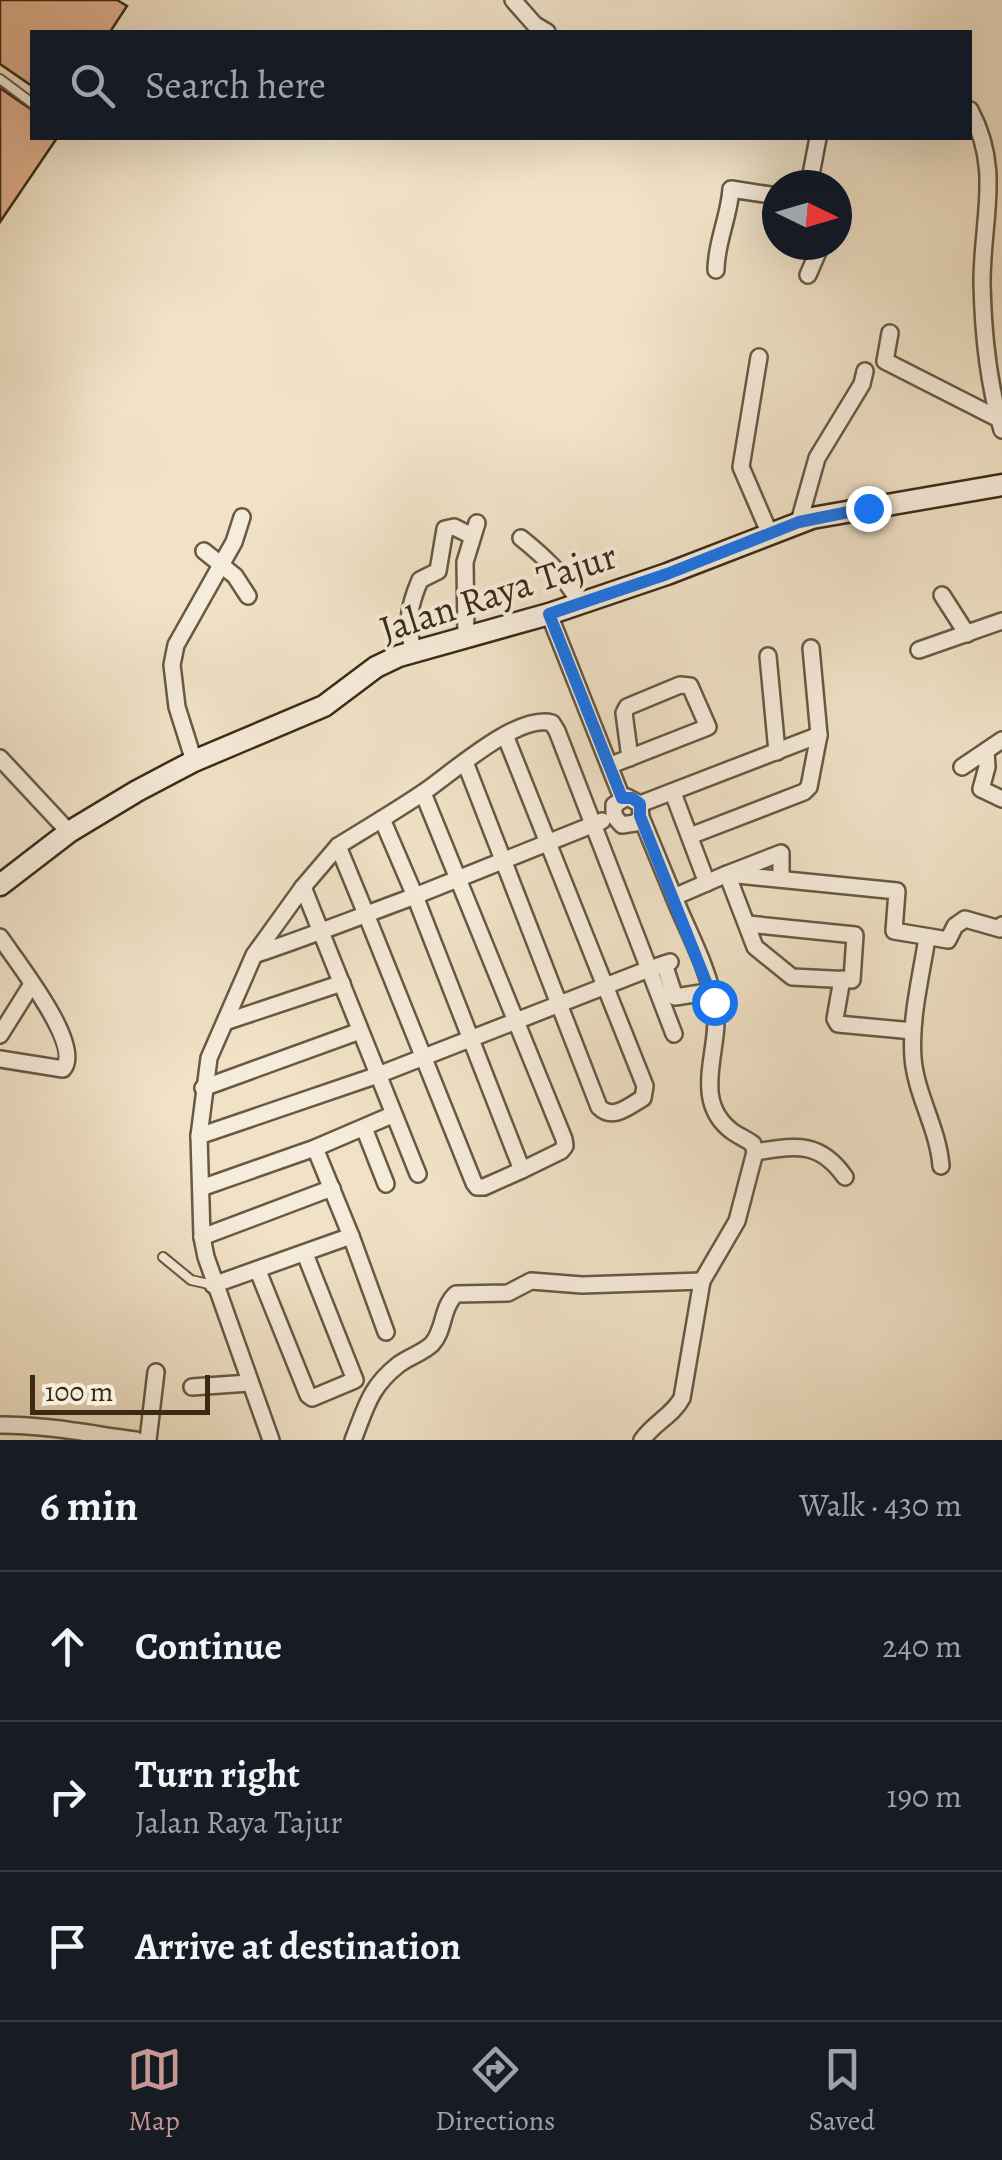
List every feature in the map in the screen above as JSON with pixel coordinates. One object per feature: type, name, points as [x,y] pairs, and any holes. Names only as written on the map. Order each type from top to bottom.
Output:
[{"type":"main road","name":"Jalan Raya Tajur","points":[[0,885],[70,832],[194,761],[324,706],[376,667],[414,651],[549,614],[667,574],[799,522],[1002,485]]},
{"type":"street","points":[[512,0],[543,30]]},
{"type":"street","points":[[972,114],[987,141],[994,170],[982,282],[990,386],[1000,425]]},
{"type":"street","points":[[812,170],[818,140]]},
{"type":"street","points":[[716,270],[716,248],[730,212],[731,190],[762,194]]},
{"type":"street","points":[[808,275],[814,260]]},
{"type":"street","points":[[890,334],[885,361],[1000,425]]},
{"type":"street","points":[[759,357],[742,466],[768,532]]},
{"type":"street","points":[[799,522],[817,458],[862,384],[865,370]]},
{"type":"street","points":[[194,761],[177,708],[172,665],[184,626],[234,542],[242,516]]},
{"type":"street","points":[[414,651],[406,627],[411,607],[420,580],[438,570],[446,529],[454,527],[474,529],[465,562],[466,637]]},
{"type":"street","points":[[522,538],[548,560],[580,603]]},
{"type":"street","points":[[204,551],[222,564],[248,596]]},
{"type":"street","points":[[942,596],[967,634]]},
{"type":"street","points":[[549,614],[622,798]]},
{"type":"street","points":[[919,650],[1002,621]]},
{"type":"street","points":[[690,836],[804,792],[808,787],[819,736],[811,648]]},
{"type":"street","points":[[768,656],[776,752]]},
{"type":"street","points":[[610,765],[630,758],[708,728],[690,686],[680,685],[627,707],[624,713],[630,758]]},
{"type":"street","points":[[272,1440],[213,1285],[202,1236],[199,1136],[203,1088],[209,1058],[254,955],[338,846],[505,735],[536,722],[552,724],[593,824],[675,997],[702,993]]},
{"type":"street","points":[[465,762],[599,1108],[614,1114],[643,1098],[645,1086],[505,735]]},
{"type":"street","points":[[614,816],[627,826],[635,824],[640,810],[673,792],[819,736]]},
{"type":"street","points":[[962,767],[1002,740]]},
{"type":"street","points":[[986,751],[987,767],[980,788],[1002,798]]},
{"type":"street","points":[[0,758],[70,832]]},
{"type":"street","points":[[673,792],[707,882]]},
{"type":"street","points":[[338,846],[476,1187],[484,1187],[561,1152],[564,1146],[422,793]]},
{"type":"street","points":[[614,816],[614,806],[622,798],[632,798],[640,810],[711,990],[716,1011],[708,1082],[714,1106],[720,1119],[732,1132],[753,1144],[755,1152],[737,1221],[702,1281],[682,1398],[642,1440]]},
{"type":"street","points":[[254,955],[458,881],[614,816]]},
{"type":"street","points":[[382,818],[522,1170]]},
{"type":"street","points":[[674,897],[780,852],[781,880]]},
{"type":"street","points":[[728,874],[898,892],[894,931],[927,938],[948,940],[955,926],[965,920],[1000,928],[1002,925]]},
{"type":"street","points":[[728,874],[755,947],[792,976],[852,980],[855,935],[748,924]]},
{"type":"street","points":[[303,887],[418,1174]]},
{"type":"street","points":[[0,937],[62,1033],[69,1052],[63,1070],[0,1059]]},
{"type":"street","points":[[927,938],[914,1031],[916,1074],[936,1134],[940,1166]]},
{"type":"street","points":[[199,1136],[378,1074],[661,965]]},
{"type":"street","points":[[661,965],[674,1034]]},
{"type":"street","points":[[842,979],[838,1024],[914,1031]]},
{"type":"street","points":[[225,1022],[342,983]]},
{"type":"street","points":[[0,1035],[32,984]]},
{"type":"street","points":[[203,1088],[360,1031]]},
{"type":"street","points":[[201,1188],[315,1148],[392,1115]]},
{"type":"street","points":[[364,1128],[386,1184]]},
{"type":"street","points":[[755,1152],[785,1146],[817,1151],[836,1164],[845,1177]]},
{"type":"street","points":[[315,1148],[386,1332]]},
{"type":"street","points":[[202,1236],[332,1188]]},
{"type":"street","points":[[213,1285],[351,1236]]},
{"type":"street","points":[[258,1271],[312,1398],[355,1380],[306,1254]]},
{"type":"street","points":[[353,1440],[363,1406],[374,1389],[394,1368],[430,1346],[446,1304],[456,1294],[508,1292],[531,1281],[582,1285],[702,1281]]},
{"type":"street","points":[[148,1440],[156,1372]]},
{"type":"street","points":[[192,1386],[249,1383]]},
{"type":"street","points":[[0,1425],[64,1427],[73,1436],[136,1440]]},
{"type":"lane","points":[[0,79],[30,102]]},
{"type":"lane","points":[[163,1257],[191,1280],[213,1285]]},
{"type":"building","points":[[0,0],[117,0],[127,6],[111,30],[30,30],[30,85],[0,64]]},
{"type":"building","points":[[0,88],[30,109],[30,140],[56,140],[0,222]]},
{"type":"route","points":[[714,1002],[640,816],[640,804],[632,798],[622,798],[549,614],[667,574],[799,522],[868,508]]}]
